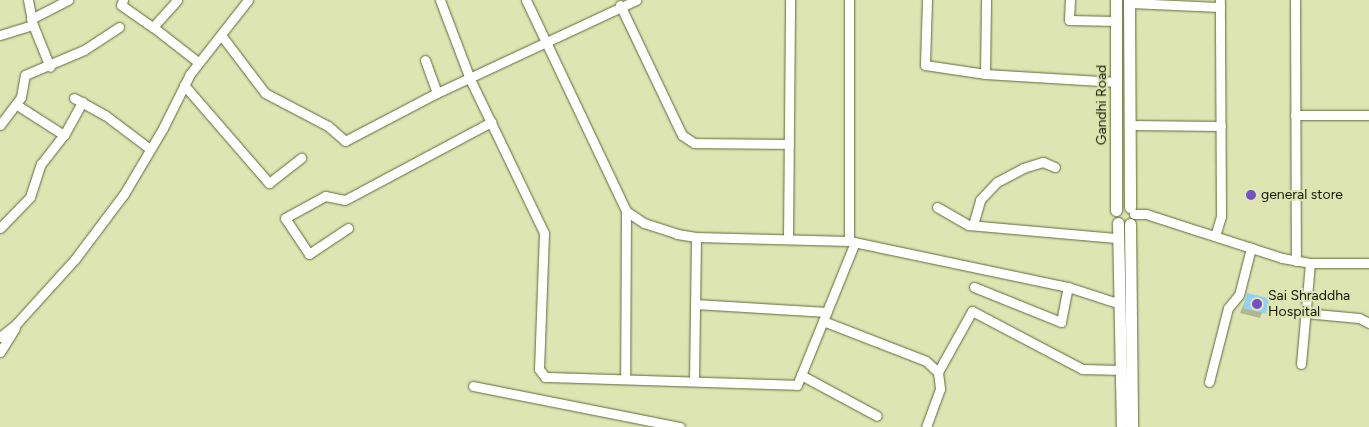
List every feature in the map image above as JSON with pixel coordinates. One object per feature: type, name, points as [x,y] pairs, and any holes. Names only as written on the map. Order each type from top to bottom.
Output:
[{"type":"main road","name":"Gandhi Road","points":[[1116,0],[1116,210],[1128,217]]},
{"type":"main road","name":"Gandhi Road","points":[[1129,2],[1130,125],[1128,217],[1132,427]]},
{"type":"main road","name":"Gandhi Road","points":[[1122,427],[1118,238],[1128,217]]},
{"type":"street","points":[[28,0],[32,22],[50,67]]},
{"type":"street","points":[[0,35],[32,22],[68,0]]},
{"type":"street","points":[[123,0],[120,5],[198,62]]},
{"type":"street","points":[[154,28],[177,0]]},
{"type":"street","points":[[0,337],[17,323],[76,259],[124,194],[198,62],[248,0]]},
{"type":"street","points":[[440,0],[470,79],[544,233],[539,369],[545,377],[625,378],[797,385],[852,242],[849,0]]},
{"type":"street","points":[[526,0],[543,42],[626,211],[625,378]]},
{"type":"street","points":[[221,35],[265,92],[328,126],[345,141],[437,93],[470,79],[620,5],[636,0]]},
{"type":"street","points":[[788,239],[790,0]]},
{"type":"street","points":[[927,0],[925,65],[985,74],[1117,82]]},
{"type":"street","points":[[985,74],[986,0]]},
{"type":"street","points":[[1070,0],[1069,20],[1116,21]]},
{"type":"street","points":[[1294,0],[1296,261]]},
{"type":"street","points":[[1129,2],[1220,3],[1222,216],[1215,236]]},
{"type":"street","points":[[620,5],[682,135],[694,143],[789,144]]},
{"type":"street","points":[[0,126],[17,105],[25,75],[50,67],[119,27]]},
{"type":"street","points":[[425,60],[437,93]]},
{"type":"street","points":[[184,85],[269,183],[302,158]]},
{"type":"street","points":[[0,228],[30,198],[41,164],[64,135],[78,100],[150,150]]},
{"type":"street","points":[[17,105],[64,135]]},
{"type":"street","points":[[1295,115],[1369,114]]},
{"type":"street","points":[[348,228],[309,254],[285,218],[325,196],[345,200],[491,122]]},
{"type":"street","points":[[1130,125],[1221,126]]},
{"type":"street","points":[[973,225],[980,200],[997,182],[1023,168],[1043,162],[1055,167]]},
{"type":"street","points":[[937,207],[973,225],[1118,238]]},
{"type":"street","points":[[626,211],[644,223],[696,237],[852,242],[1068,287],[1120,304]]},
{"type":"street","points":[[1128,217],[1146,214],[1251,248],[1310,264],[1369,263]]},
{"type":"street","points":[[694,381],[696,237]]},
{"type":"street","points":[[1209,382],[1228,308],[1239,295],[1251,248]]},
{"type":"street","points":[[1300,364],[1310,264]]},
{"type":"street","points":[[974,287],[1061,322],[1068,287]]},
{"type":"street","points":[[695,304],[825,316],[926,361],[938,372]]},
{"type":"street","points":[[926,427],[940,389],[938,372],[972,311],[1082,369],[1122,370]]},
{"type":"street","points":[[1305,313],[1359,318],[1369,323]]},
{"type":"street","points":[[0,352],[17,323]]},
{"type":"street","points":[[801,375],[877,416]]},
{"type":"street","points":[[473,386],[680,427]]},
{"type":"street","points":[[622,427],[624,416]]},
{"type":"building","points":[[1247,293],[1269,298],[1266,314],[1243,309]]},
{"type":"place","name":"general store","points":[[1251,195]]},
{"type":"place","name":"Sai Shraddha Hospital","points":[[1257,304]]}]
